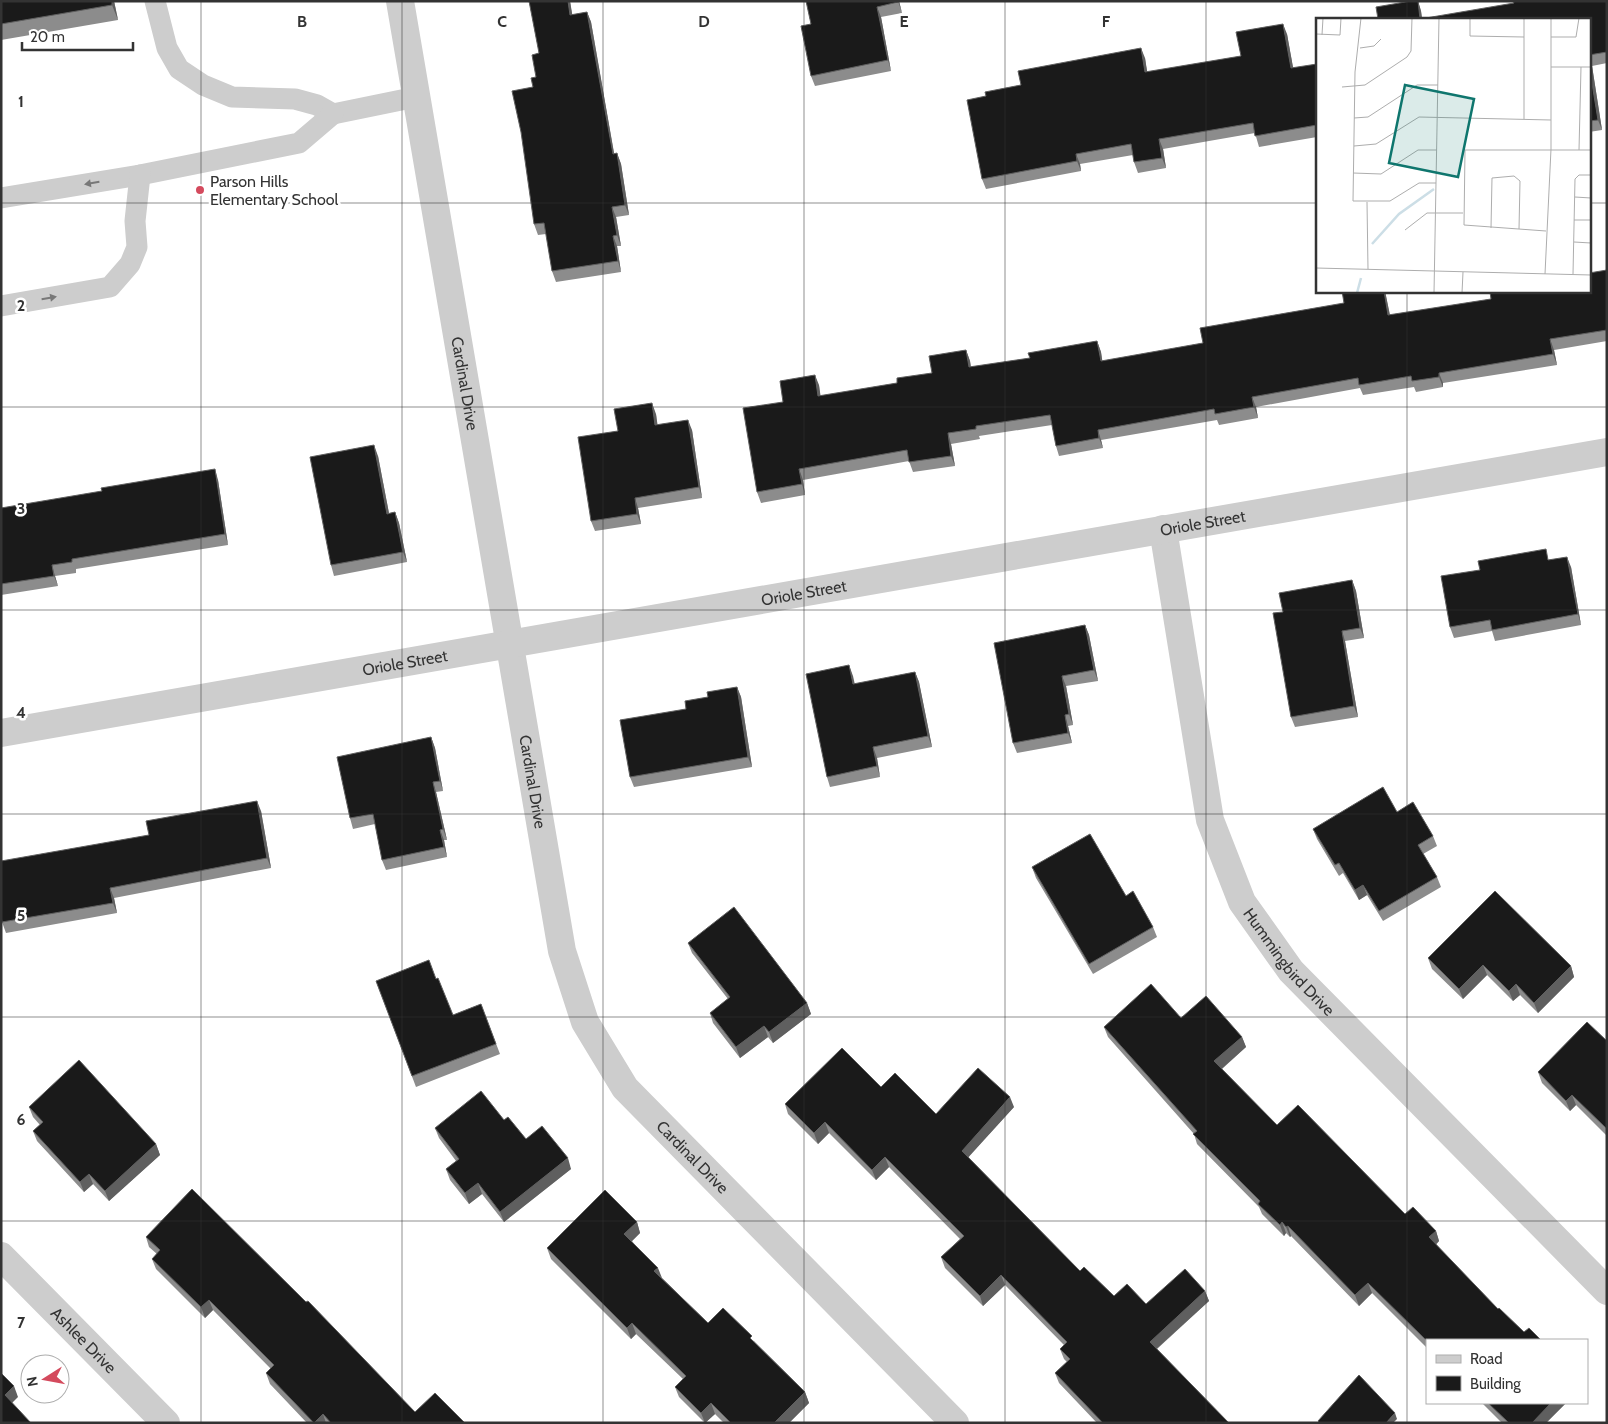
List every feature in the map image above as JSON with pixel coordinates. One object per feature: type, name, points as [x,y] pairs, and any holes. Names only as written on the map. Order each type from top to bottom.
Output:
[{"type":"street","name":"Cardinal Drive","points":[[400,1],[562,951],[585,1022],[625,1088],[954,1423]]},
{"type":"street","name":"Oriole Street","points":[[1,733],[1607,452]]},
{"type":"street","name":"Hummingbird Drive","points":[[1163,530],[1210,820],[1242,902],[1291,970],[1607,1291]]},
{"type":"street","name":"Ashlee Drive","points":[[1,1256],[166,1423]]},
{"type":"lane","points":[[155,1],[166,48],[179,69],[203,85],[232,96],[294,99],[317,105],[332,114]]},
{"type":"lane","points":[[1,198],[140,175],[299,143],[332,114],[416,96]]},
{"type":"lane","points":[[1,306],[110,287],[130,264],[137,247],[136,221],[140,175]]},
{"type":"building","points":[[1,1],[112,1],[112,5],[1,24]]},
{"type":"building","points":[[529,1],[568,1],[570,15],[587,12],[613,154],[617,153],[625,205],[612,207],[617,235],[613,236],[618,261],[552,271],[544,223],[534,224],[521,132],[512,91],[533,87],[531,78],[536,77],[532,55],[539,53]]},
{"type":"building","points":[[806,1],[898,1],[877,7],[888,60],[811,76],[801,26],[811,24]]},
{"type":"building","points":[[1418,1],[1420,18],[1378,18],[1376,7]]},
{"type":"building","points":[[1513,1],[1607,1],[1607,52],[1590,55],[1590,18],[1426,18],[1514,3]]},
{"type":"building","points":[[1283,24],[1291,68],[1316,64],[1316,125],[1255,136],[1253,123],[1159,139],[1162,158],[1134,162],[1131,144],[1076,154],[1077,161],[982,179],[967,100],[986,96],[985,92],[1021,85],[1018,71],[1141,48],[1145,72],[1241,56],[1236,32]]},
{"type":"building","points":[[1590,71],[1598,120],[1590,121]]},
{"type":"building","points":[[1607,270],[1607,330],[1550,339],[1553,354],[1439,373],[1439,377],[1412,381],[1411,376],[1359,385],[1358,378],[1252,397],[1254,407],[1215,414],[1214,409],[1098,430],[1099,438],[1056,446],[1050,415],[976,426],[976,429],[948,433],[951,456],[909,462],[907,450],[799,469],[802,484],[757,492],[743,408],[783,402],[780,381],[815,375],[818,396],[897,383],[897,378],[932,373],[929,356],[966,350],[969,367],[1030,358],[1028,353],[1097,341],[1101,361],[1203,343],[1200,328],[1344,303],[1342,292],[1384,292],[1388,315],[1491,299],[1490,292],[1590,292],[1590,273]]},
{"type":"building","points":[[652,403],[655,425],[688,420],[699,487],[635,498],[637,514],[591,521],[578,437],[618,431],[614,409]]},
{"type":"building","points":[[374,445],[387,514],[395,512],[403,552],[331,565],[310,457]]},
{"type":"building","points":[[215,469],[225,534],[72,559],[72,562],[52,565],[54,576],[1,584],[1,508],[102,491],[101,488]]},
{"type":"building","points":[[1546,549],[1548,560],[1567,557],[1578,614],[1492,630],[1490,620],[1450,627],[1441,576],[1480,570],[1478,561]]},
{"type":"building","points":[[1352,580],[1360,628],[1342,631],[1354,706],[1291,717],[1273,613],[1283,612],[1279,593]]},
{"type":"building","points":[[1085,625],[1094,670],[1062,676],[1069,714],[1065,715],[1068,733],[1013,743],[994,643]]},
{"type":"building","points":[[849,665],[853,684],[915,672],[928,736],[873,747],[877,766],[827,777],[806,674]]},
{"type":"building","points":[[737,687],[748,757],[630,777],[620,720],[686,709],[685,701],[708,697],[707,692]]},
{"type":"building","points":[[431,737],[440,781],[433,782],[443,829],[440,830],[444,847],[382,860],[373,814],[350,818],[337,757]]},
{"type":"building","points":[[1383,787],[1397,812],[1413,802],[1433,836],[1418,845],[1437,877],[1379,911],[1363,885],[1355,890],[1339,863],[1335,865],[1313,829]]},
{"type":"building","points":[[257,801],[267,858],[110,888],[113,903],[2,922],[1,861],[149,835],[146,821]]},
{"type":"building","points":[[1090,834],[1126,896],[1133,891],[1153,927],[1089,964],[1032,867]]},
{"type":"building","points":[[1495,891],[1571,966],[1534,1003],[1516,984],[1509,991],[1483,965],[1459,989],[1428,958]]},
{"type":"building","points":[[734,907],[807,1003],[769,1032],[764,1026],[736,1047],[710,1013],[730,997],[688,943]]},
{"type":"building","points":[[429,960],[453,1015],[481,1004],[496,1044],[412,1076],[376,981]]},
{"type":"building","points":[[1151,984],[1181,1018],[1206,996],[1242,1037],[1214,1061],[1277,1125],[1298,1105],[1405,1214],[1413,1207],[1436,1231],[1429,1237],[1498,1309],[1524,1332],[1529,1328],[1540,1339],[1426,1340],[1368,1283],[1355,1295],[1288,1226],[1286,1227],[1282,1222],[1280,1225],[1258,1204],[1260,1201],[1193,1134],[1197,1131],[1104,1027]]},
{"type":"building","points":[[1587,1022],[1607,1041],[1607,1129],[1572,1095],[1566,1101],[1538,1072]]},
{"type":"building","points":[[842,1048],[881,1087],[895,1073],[936,1114],[978,1068],[1010,1097],[962,1151],[1080,1271],[1084,1267],[1114,1296],[1127,1284],[1146,1304],[1185,1269],[1205,1291],[1150,1342],[1229,1423],[1103,1423],[1055,1373],[1070,1359],[1060,1349],[1067,1342],[1001,1275],[980,1296],[941,1257],[964,1236],[885,1157],[872,1170],[825,1122],[814,1133],[785,1104]]},
{"type":"building","points":[[79,1060],[156,1144],[105,1191],[89,1174],[80,1182],[33,1131],[43,1122],[29,1107]]},
{"type":"building","points":[[481,1091],[504,1120],[508,1117],[526,1139],[542,1126],[568,1158],[500,1212],[478,1183],[465,1193],[446,1169],[459,1159],[435,1128]]},
{"type":"building","points":[[192,1189],[306,1302],[308,1301],[415,1412],[435,1393],[465,1423],[331,1423],[323,1414],[314,1423],[266,1373],[274,1365],[209,1300],[201,1307],[152,1259],[160,1250],[146,1237]]},
{"type":"building","points":[[605,1190],[637,1222],[624,1234],[658,1268],[654,1271],[708,1323],[723,1308],[752,1336],[750,1338],[805,1392],[774,1423],[731,1423],[711,1403],[701,1413],[675,1387],[686,1376],[632,1323],[627,1328],[547,1248]]},
{"type":"building","points":[[1,1373],[14,1386],[5,1395],[31,1423],[1,1423]]},
{"type":"building","points":[[1359,1375],[1395,1413],[1386,1423],[1320,1423],[1318,1421]]},
{"type":"building","points":[[1489,1404],[1550,1404],[1532,1423],[1509,1423]]},
{"type":"place","name":"Parson Hills Elementary School","points":[[200,190]]}]
